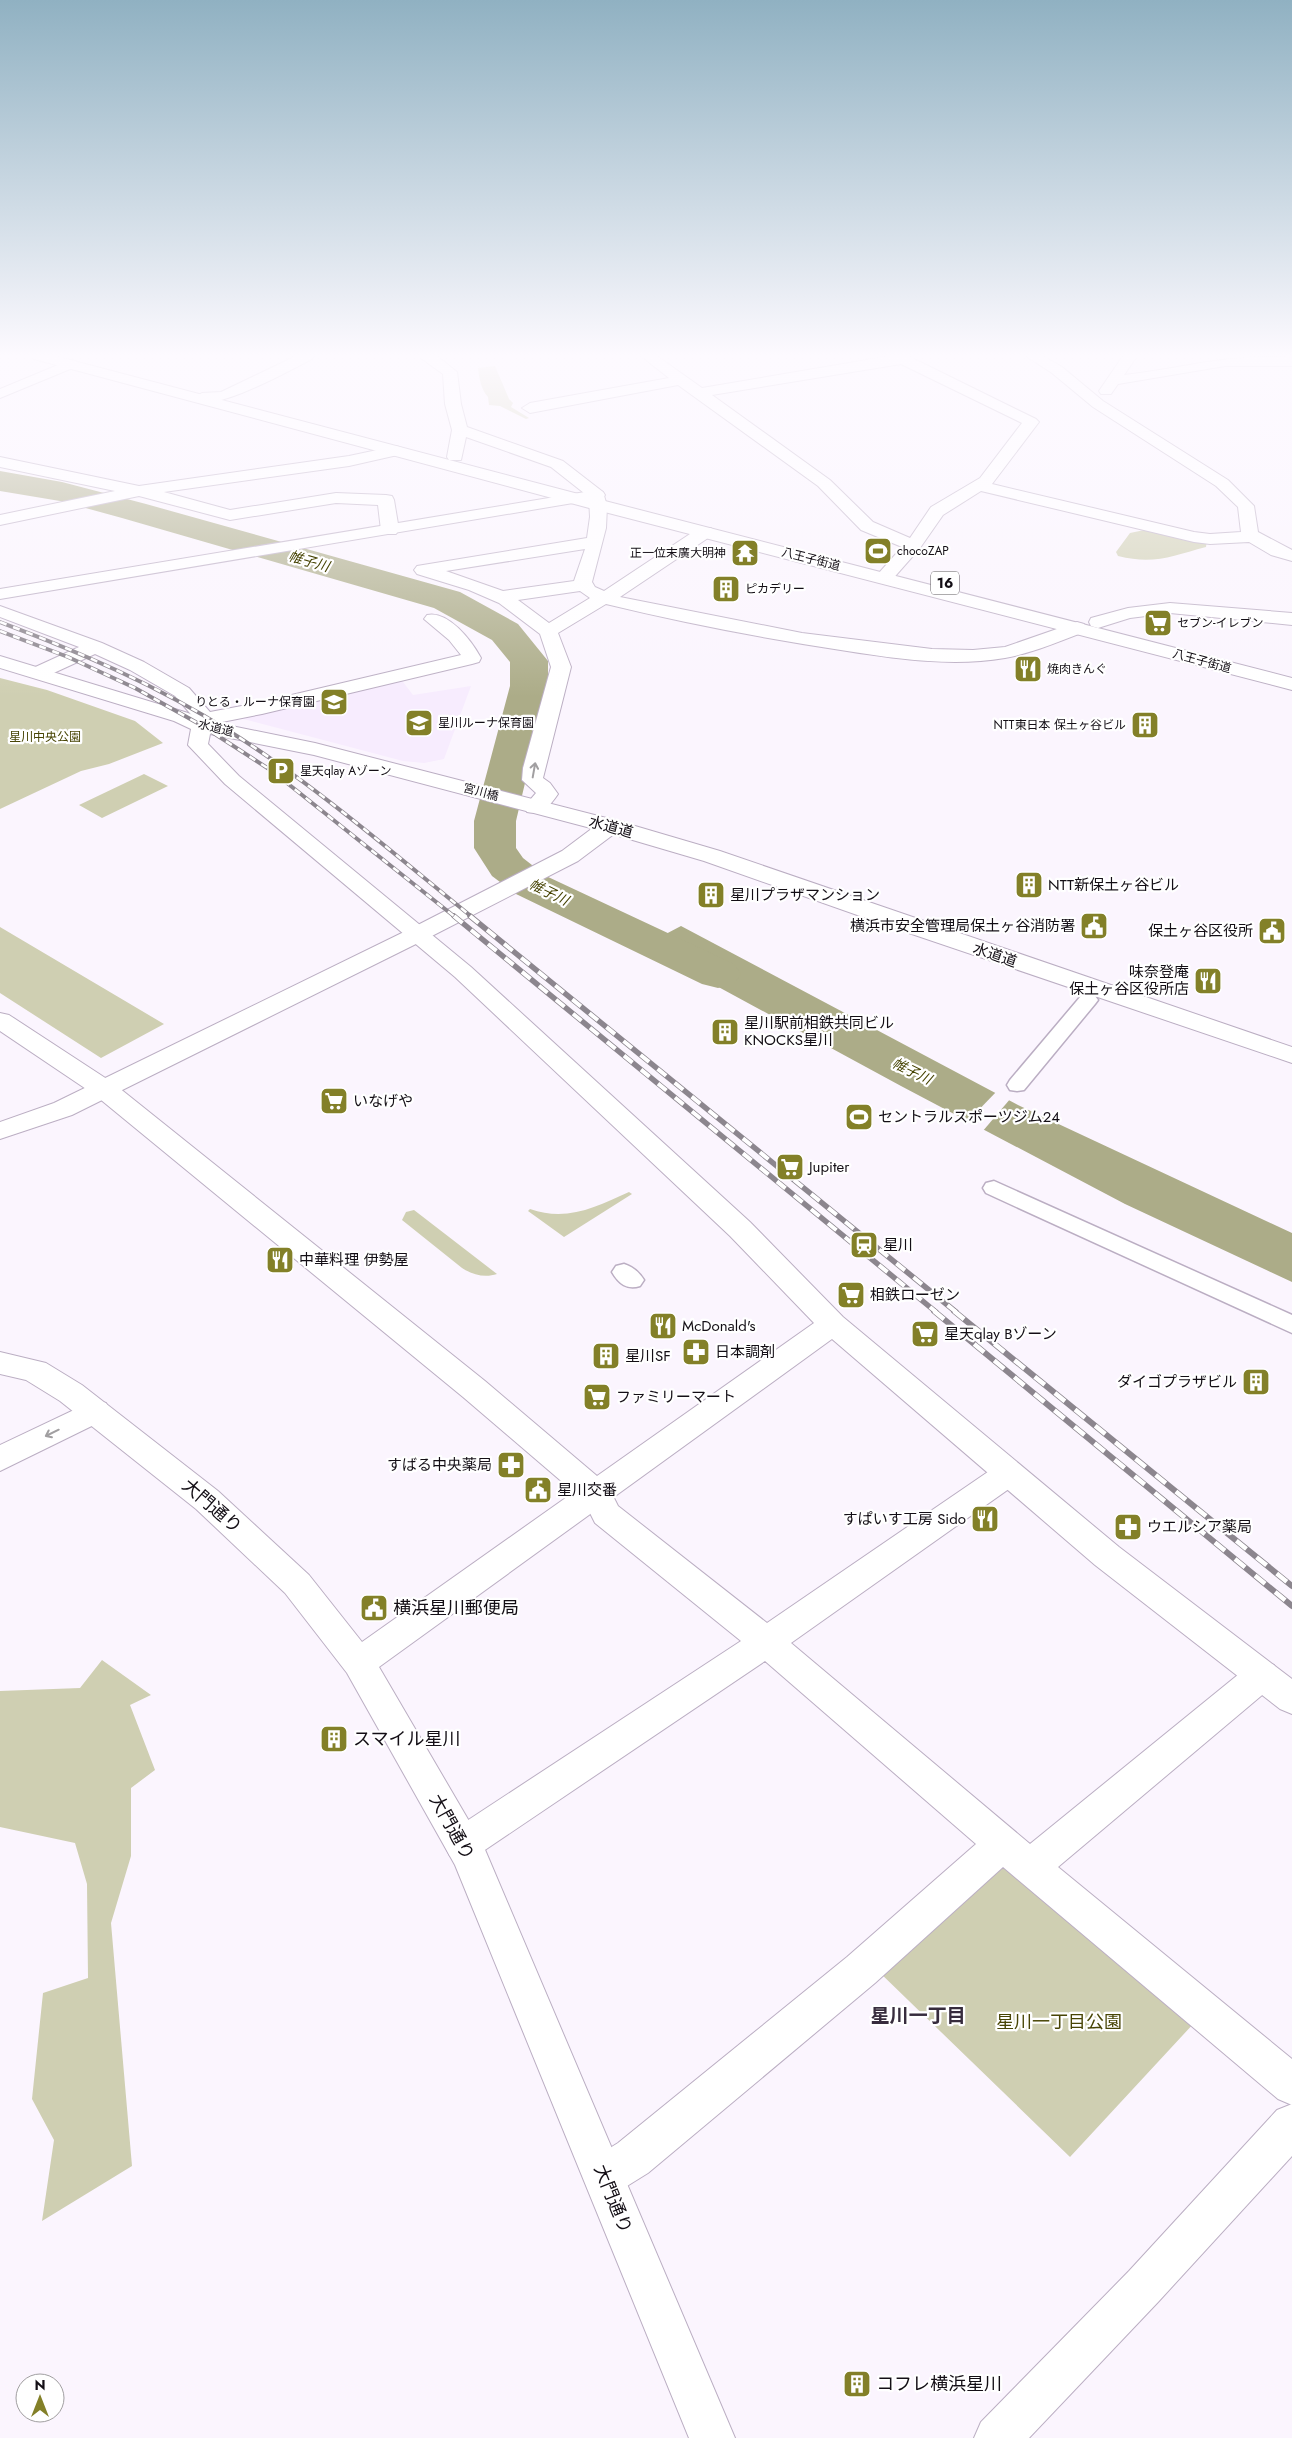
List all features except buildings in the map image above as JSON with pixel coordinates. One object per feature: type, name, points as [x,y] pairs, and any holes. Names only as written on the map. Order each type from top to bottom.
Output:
[{"type":"main road","points":[[36,470],[136,491],[230,515],[336,498],[386,500],[390,530]]},
{"type":"main road","points":[[0,520],[136,491],[285,470]]},
{"type":"main road","points":[[328,470],[336,498]]},
{"type":"main road","name":"八王子街道","points":[[467,470],[577,499]]},
{"type":"main road","name":"八王子街道","points":[[497,470],[705,532],[1098,622],[1292,673]]},
{"type":"main road","points":[[564,470],[598,500]]},
{"type":"main road","points":[[806,470],[824,483],[867,526],[913,545]]},
{"type":"main road","points":[[888,573],[913,545],[937,511],[957,497],[980,486],[993,470]]},
{"type":"main road","points":[[1201,470],[1222,483],[1242,500],[1246,506],[1247,521],[1253,537],[1264,545],[1292,556]]},
{"type":"main road","points":[[980,486],[1194,537],[1210,539],[1253,537]]},
{"type":"main road","points":[[0,594],[577,499],[598,500]]},
{"type":"main road","points":[[584,584],[595,542],[598,500]]},
{"type":"main road","name":"八王子街道","points":[[598,500],[888,573],[1077,628],[1292,684]]},
{"type":"main road","points":[[548,631],[604,598],[705,532]]},
{"type":"main road","points":[[530,806],[547,794],[544,787],[532,780],[533,768],[561,667],[548,631],[502,597],[475,586],[423,570],[595,542]]},
{"type":"main road","points":[[584,584],[589,591],[604,598],[726,626],[901,653],[946,656],[995,654],[1031,647],[1077,628]]},
{"type":"main road","points":[[502,597],[584,584]]},
{"type":"main road","points":[[1098,622],[1128,613],[1170,608],[1292,619]]},
{"type":"main road","points":[[0,611],[95,647],[137,666],[182,692],[203,722],[198,745],[232,780],[416,935],[463,972],[740,1229],[833,1324],[1107,1556],[1292,1699]]},
{"type":"main road","points":[[203,722],[472,658],[468,649],[449,631],[432,619]]},
{"type":"main road","points":[[38,673],[95,647]]},
{"type":"main road","name":"水道道","points":[[0,662],[203,722],[436,780]]},
{"type":"main road","name":"宮川橋","points":[[436,780],[530,806]]},
{"type":"main road","name":"水道道","points":[[530,806],[610,826],[729,862],[914,928],[1292,1055]]},
{"type":"main road","points":[[0,1132],[63,1109],[416,935],[570,856],[610,826]]},
{"type":"main road","points":[[0,1020],[104,1089],[474,1389],[596,1493],[606,1514],[766,1642],[884,1740],[1016,1855],[1292,2085]]},
{"type":"main road","points":[[359,1663],[833,1324]]},
{"type":"main road","name":"大門通り","points":[[0,1363],[35,1371],[71,1393],[207,1500],[297,1584],[359,1663],[463,1844],[604,2176],[712,2438]]},
{"type":"main road","points":[[0,1459],[95,1411]]},
{"type":"main road","points":[[463,1844],[766,1642],[1009,1473]]},
{"type":"main road","points":[[604,2176],[634,2158],[861,1970],[1262,1675]]},
{"type":"main road","points":[[997,2438],[1144,2286],[1292,2125]]},
{"type":"street","points":[[1017,1085],[1088,1000]]},
{"type":"street","points":[[994,1188],[1139,1266],[1292,1325]]},
{"type":"shaded area","points":[[400,678],[413,695],[471,686],[444,759],[424,763],[403,761],[232,716]]},
{"type":"green space","points":[[1154,528],[1207,540],[1206,547],[1163,558],[1142,560],[1118,556],[1116,552],[1130,533]]},
{"type":"green space","name":"星川中央公園","points":[[0,678],[47,690],[135,721],[163,743],[109,764],[81,771],[0,809]]},
{"type":"green space","points":[[144,774],[168,786],[102,818],[79,805]]},
{"type":"green space","points":[[0,927],[164,1024],[101,1058],[0,993]]},
{"type":"green space","points":[[629,1192],[632,1194],[564,1237],[528,1211],[530,1209],[556,1214],[581,1211]]},
{"type":"green space","points":[[414,1210],[497,1274],[479,1275],[462,1268],[402,1220],[406,1212]]},
{"type":"green space","points":[[102,1660],[151,1695],[130,1705],[155,1770],[131,1788],[131,1856],[111,1923],[132,2166],[42,2221],[54,2140],[32,2099],[43,1993],[88,1978],[87,1884],[75,1843],[0,1827],[0,1691],[80,1688]]},
{"type":"green space","name":"星川一丁目公園","points":[[1002,1856],[1195,2022],[1070,2157],[876,1969]]},
{"type":"water","points":[[681,926],[1020,1106],[1292,1233],[1292,1282],[1125,1204],[901,1086],[643,946]]},
{"type":"pier","points":[[997,1091],[1011,1098],[982,1132],[966,1123]]},
{"type":"waterway","name":"帷子川","points":[[0,481],[62,492],[134,511],[447,600],[490,622],[505,632],[529,661],[529,686],[495,821],[495,848],[507,867],[531,885],[718,974]]},
{"type":"railway","points":[[0,622],[117,670],[202,714],[261,752],[323,797],[472,917]]},
{"type":"railway","points":[[0,631],[68,657],[135,688],[201,725],[272,771],[455,917]]},
{"type":"railway","points":[[454,916],[936,1312]]},
{"type":"railway","points":[[470,916],[956,1312]]},
{"type":"railway","points":[[934,1311],[1292,1606]]},
{"type":"railway","points":[[954,1311],[1292,1586]]},
{"type":"place","name":"chocoZAP","points":[[878,551]]},
{"type":"place","name":"正一位末廣大明神","points":[[745,553]]},
{"type":"place","name":"ピカデリー","points":[[726,589]]},
{"type":"place","name":"セブン-イレブン","points":[[1158,623]]},
{"type":"place","name":"焼肉きんぐ","points":[[1028,669]]},
{"type":"place","name":"りとる・ルーナ保育園","points":[[334,702]]},
{"type":"place","name":"星川ルーナ保育園","points":[[419,723]]},
{"type":"place","name":"NTT東日本 保土ヶ谷ビル","points":[[1145,725]]},
{"type":"place","name":"星天qlay Aゾーン","points":[[281,771]]},
{"type":"place","name":"NTT新保土ヶ谷ビル","points":[[1029,885]]},
{"type":"place","name":"星川プラザマンション","points":[[711,895]]},
{"type":"place","name":"横浜市安全管理局保土ヶ谷消防署","points":[[1094,926]]},
{"type":"place","name":"保土ヶ谷区役所","points":[[1272,931]]},
{"type":"place","name":"味奈登庵 保土ヶ谷区役所店","points":[[1208,981]]},
{"type":"place","name":"星川駅前相鉄共同ビル KNOCKS星川","points":[[725,1032]]},
{"type":"place","name":"いなげや","points":[[334,1101]]},
{"type":"place","name":"セントラルスポーツジム24","points":[[859,1117]]},
{"type":"place","name":"Jupiter","points":[[790,1167]]},
{"type":"place","name":"星川","points":[[864,1245]]},
{"type":"place","name":"中華料理 伊勢屋","points":[[280,1260]]},
{"type":"place","name":"相鉄ローゼン","points":[[851,1295]]},
{"type":"place","name":"McDonald's","points":[[663,1326]]},
{"type":"place","name":"星天qlay Bゾーン","points":[[925,1334]]},
{"type":"place","name":"日本調剤","points":[[696,1352]]},
{"type":"place","name":"星川SF","points":[[606,1356]]},
{"type":"place","name":"ダイゴプラザビル","points":[[1256,1382]]},
{"type":"place","name":"ファミリーマート","points":[[597,1397]]},
{"type":"place","name":"すばる中央薬局","points":[[511,1465]]},
{"type":"place","name":"星川交番","points":[[538,1490]]},
{"type":"place","name":"すぱいす工房 Sido","points":[[985,1519]]},
{"type":"place","name":"ウエルシア薬局","points":[[1128,1527]]},
{"type":"place","name":"横浜星川郵便局","points":[[374,1608]]},
{"type":"place","name":"スマイル星川","points":[[334,1739]]},
{"type":"place","name":"コフレ横浜星川","points":[[857,2384]]},
{"type":"district","name":"星川一丁目","points":[[918,2015]]}]
